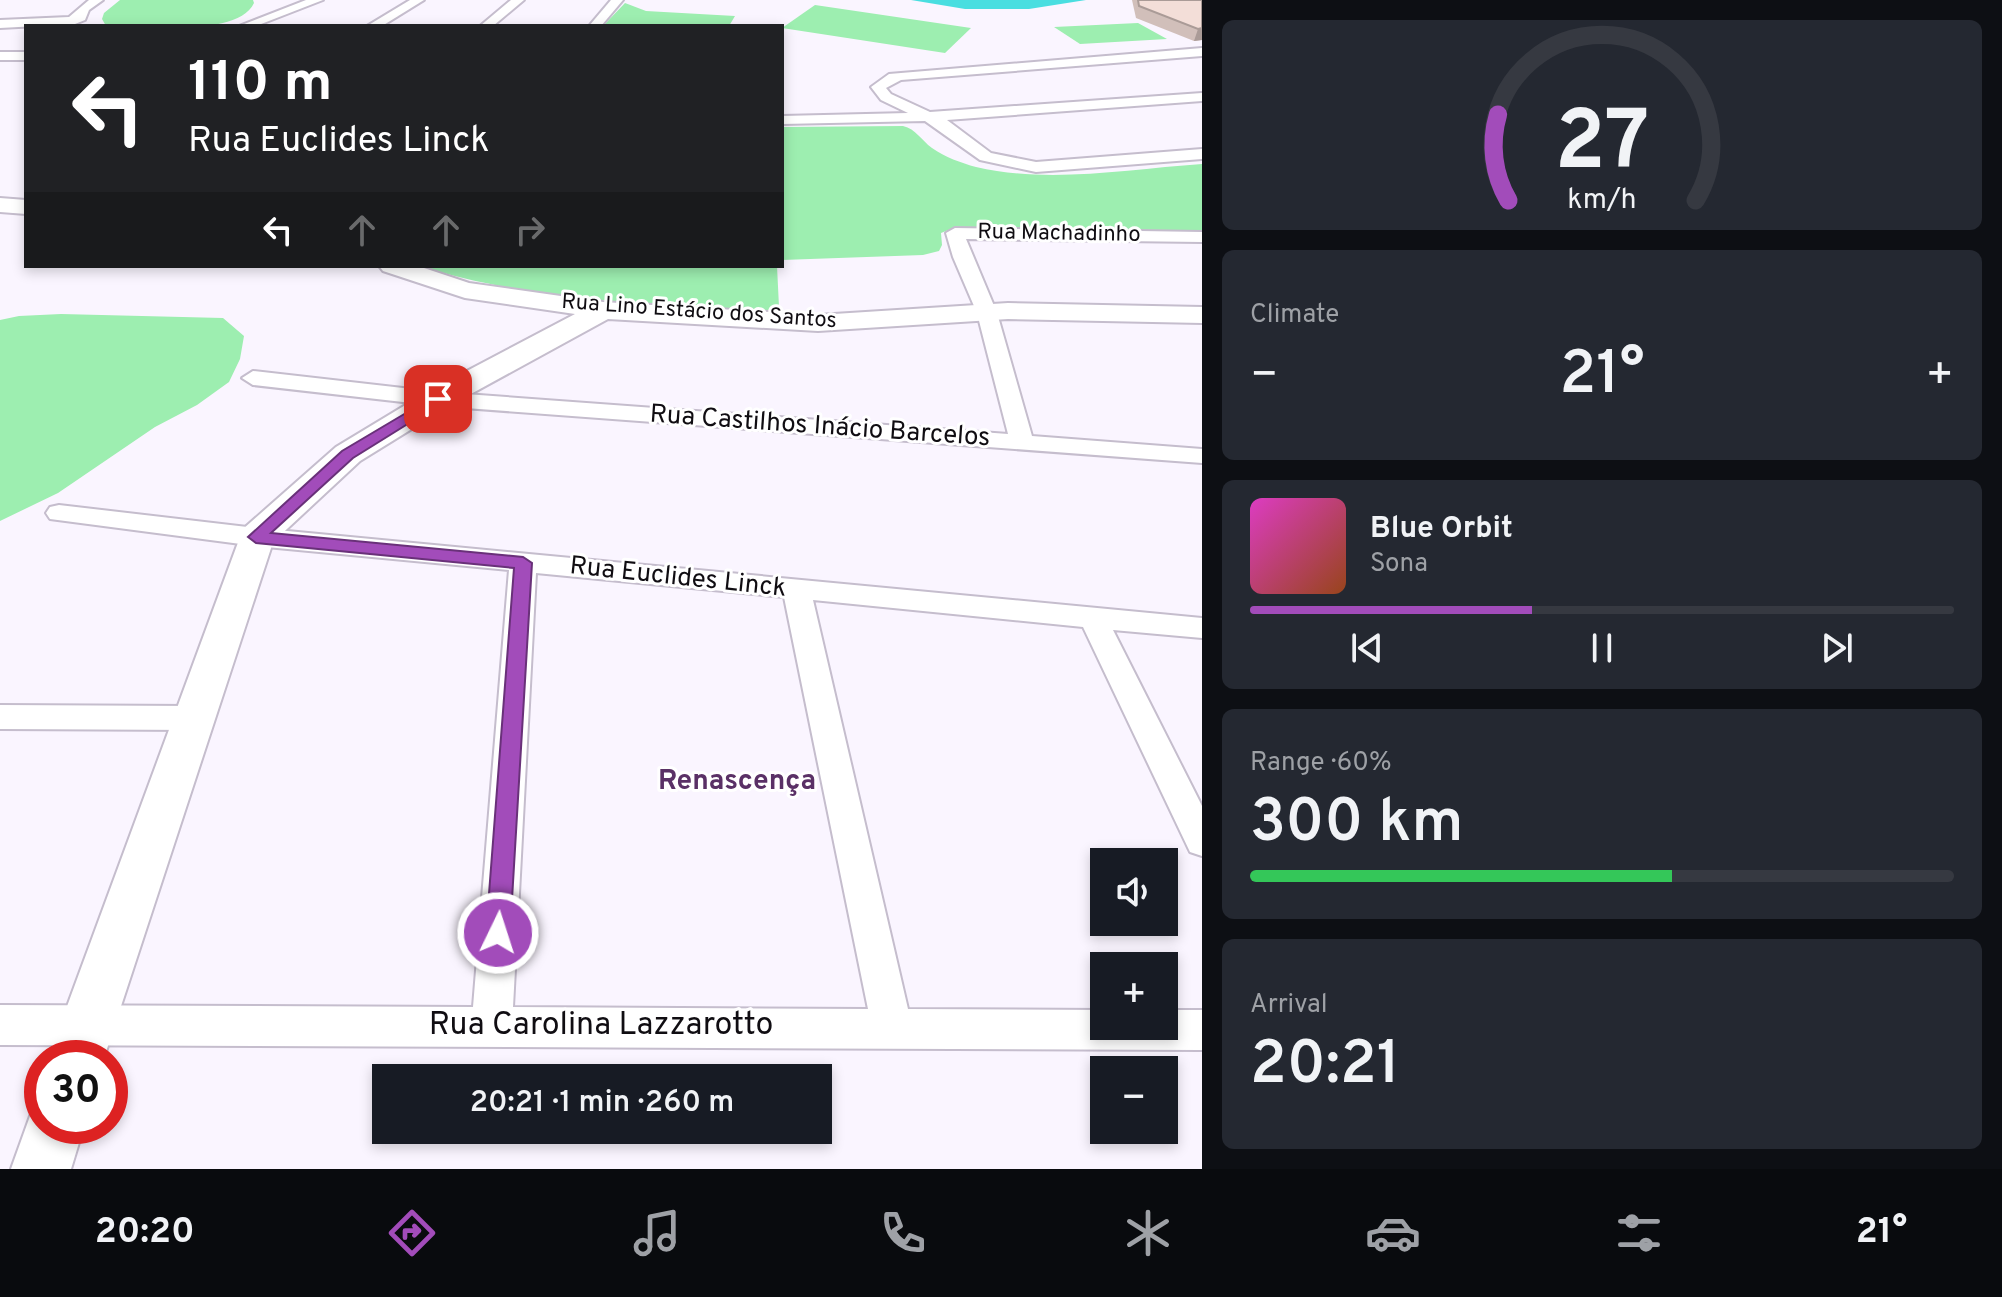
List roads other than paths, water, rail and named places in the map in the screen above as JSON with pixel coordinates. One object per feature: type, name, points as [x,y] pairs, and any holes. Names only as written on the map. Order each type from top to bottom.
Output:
[{"type":"main road","points":[[0,205],[24,207]]},
{"type":"main road","name":"Rua Lino Estácio dos Santos","points":[[398,268],[465,290],[603,310],[818,323],[987,313],[1202,315]]},
{"type":"main road","points":[[81,1040],[256,537],[348,454],[438,399],[603,310]]},
{"type":"main road","points":[[41,1169],[49,1144]]},
{"type":"street","points":[[0,24],[71,21],[81,17],[84,8],[97,0]]},
{"type":"street","points":[[251,24],[317,0]]},
{"type":"street","points":[[376,24],[418,0]]},
{"type":"street","points":[[488,24],[518,0]]},
{"type":"street","points":[[597,24],[617,0]]},
{"type":"street","points":[[1202,52],[901,76],[882,82],[878,87],[886,97],[931,118],[986,157],[1018,166],[1202,154]]},
{"type":"street","points":[[0,56],[24,56]]},
{"type":"street","points":[[784,120],[931,118],[1095,109],[1202,97]]},
{"type":"street","name":"Rua Machadinho","points":[[987,313],[962,257],[956,232],[1202,237]]},
{"type":"street","points":[[987,313],[1022,442]]},
{"type":"street","name":"Rua Castilhos Inácio Barcelos","points":[[253,378],[438,399],[1202,456]]},
{"type":"street","name":"Rua Euclides Linck","points":[[59,513],[256,537],[1202,628]]},
{"type":"street","points":[[492,1026],[523,563]]},
{"type":"street","points":[[796,589],[892,1028]]},
{"type":"street","points":[[1093,618],[1202,841]]},
{"type":"street","points":[[0,717],[193,718]]},
{"type":"street","name":"Rua Carolina Lazzarotto","points":[[0,1025],[76,1040]]},
{"type":"street","name":"Rua Carolina Lazzarotto","points":[[108,1040],[492,1026],[1202,1030]]},
{"type":"water","points":[[911,0],[1086,0],[1029,9],[965,9]]},
{"type":"district","name":"Renascença","points":[[737,782]]}]
